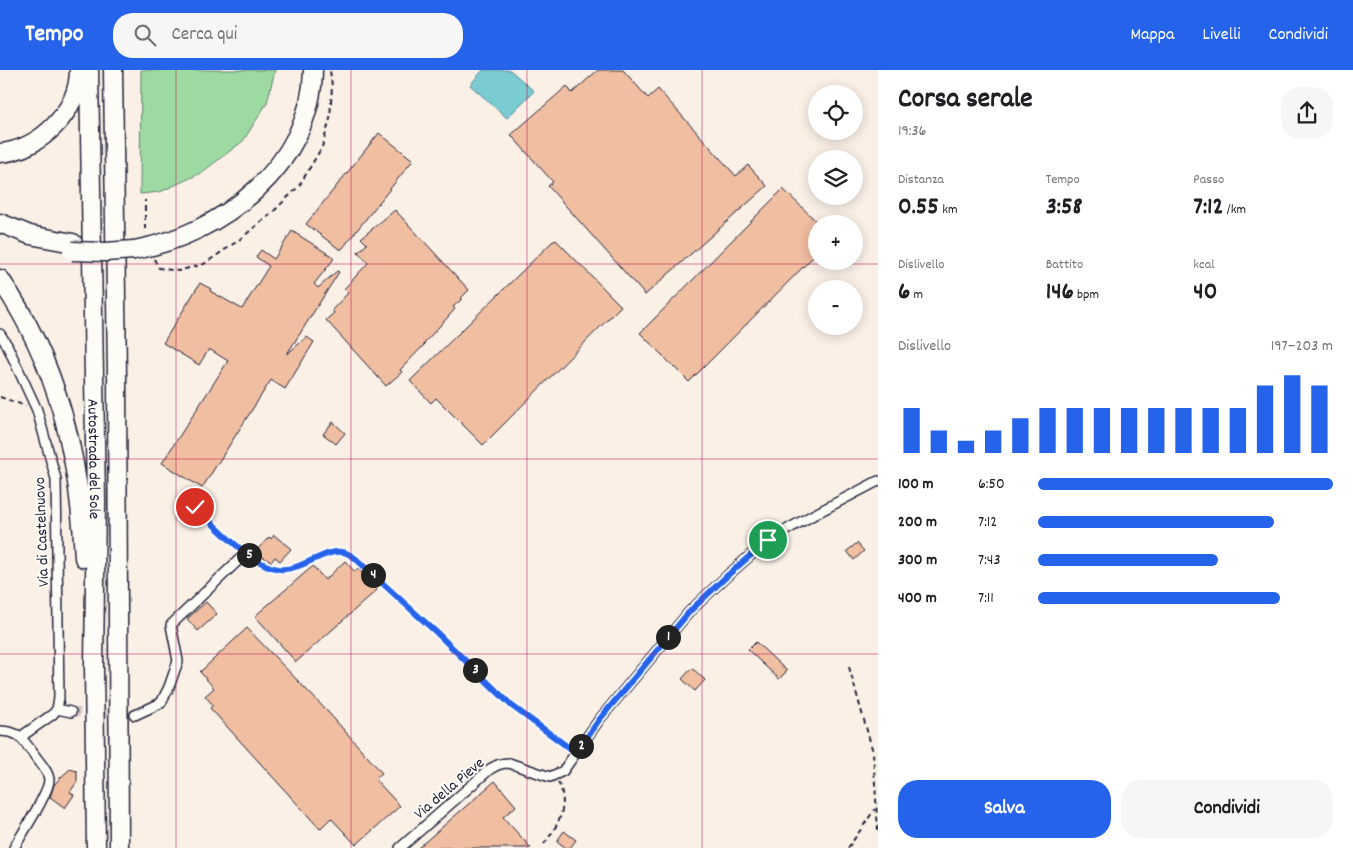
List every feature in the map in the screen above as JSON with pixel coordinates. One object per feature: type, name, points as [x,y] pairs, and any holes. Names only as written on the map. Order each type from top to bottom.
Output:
[{"type":"highway","points":[[0,153],[8,153],[28,146],[56,124],[72,100],[79,78],[79,70]]},
{"type":"highway","name":"Autostrada del Sole","points":[[90,70],[96,501],[94,666],[96,848]]},
{"type":"highway","name":"Autostrada del Sole","points":[[113,70],[117,375],[119,848]]},
{"type":"highway","points":[[114,148],[123,138],[123,70]]},
{"type":"highway","points":[[133,245],[212,213],[259,175],[288,136],[300,108],[305,85],[304,70]]},
{"type":"highway","points":[[0,232],[46,248],[103,244],[152,246],[194,232],[228,212],[263,183],[279,165],[300,130],[310,96],[314,70]]},
{"type":"highway","points":[[0,223],[30,235],[73,247]]},
{"type":"highway","points":[[0,279],[38,346],[59,398],[73,450],[83,534],[87,635],[94,666]]},
{"type":"street","name":"Via di Castelnuovo","points":[[0,334],[37,410],[56,479],[59,698],[57,709]]},
{"type":"street","points":[[555,776],[563,771],[599,720],[690,611],[728,575],[768,540],[878,481]]},
{"type":"street","points":[[134,715],[160,703],[169,687],[178,661],[171,625],[246,553]]},
{"type":"street","points":[[22,736],[48,718],[57,709],[71,712]]},
{"type":"street","points":[[0,731],[9,731],[22,736],[45,769],[49,780],[44,795],[14,848]]},
{"type":"street","name":"Via della Pieve","points":[[400,848],[496,765],[509,763],[541,775],[555,776]]},
{"type":"path","points":[[145,229],[146,200]]},
{"type":"path","points":[[0,398],[37,410]]},
{"type":"path","points":[[195,507],[255,560],[277,569],[292,568],[334,553],[344,552],[356,559],[437,633],[512,706],[576,753]]},
{"type":"path","points":[[849,667],[873,752],[878,831]]},
{"type":"path","points":[[544,844],[556,830],[562,814],[563,802],[560,785],[555,776]]},
{"type":"path","points":[[848,848],[876,808]]},
{"type":"green space","points":[[141,70],[275,70],[267,103],[243,141],[201,173],[160,192],[140,194]]},
{"type":"water","points":[[483,70],[510,70],[534,91],[507,118],[470,85]]},
{"type":"building","points":[[598,70],[623,70],[648,98],[658,89],[736,176],[748,165],[767,186],[645,295],[548,186],[553,182],[511,135],[567,86],[572,93]]},
{"type":"building","points":[[379,133],[413,160],[342,249],[339,249],[306,224]]},
{"type":"building","points":[[783,189],[810,215],[808,215],[808,262],[689,382],[640,333]]},
{"type":"building","points":[[395,210],[469,290],[453,307],[455,309],[425,344],[400,370],[402,372],[386,386],[326,320],[334,313],[332,310],[348,293],[344,289],[368,263],[358,252],[367,244],[361,238]]},
{"type":"building","points":[[292,231],[333,257],[333,260],[314,284],[318,288],[337,271],[339,272],[287,354],[307,337],[314,342],[285,389],[271,380],[202,488],[162,463],[228,361],[209,349],[199,365],[163,343],[200,283],[211,289],[210,291],[242,309],[269,266],[256,257],[261,250],[274,259]]},
{"type":"building","points":[[555,239],[621,306],[483,445],[436,398],[431,403],[410,381]]},
{"type":"building","points":[[333,422],[345,433],[336,444],[323,434]]},
{"type":"building","points":[[274,535],[291,549],[280,561],[275,557],[271,562],[255,552],[269,537],[271,539]]},
{"type":"building","points":[[857,543],[864,551],[854,560],[847,551]]},
{"type":"building","points":[[345,561],[355,572],[358,568],[377,590],[296,662],[255,616],[313,566],[325,580]]},
{"type":"building","points":[[206,602],[217,614],[198,631],[187,619]]},
{"type":"building","points":[[247,628],[328,712],[382,773],[375,779],[400,806],[356,845],[331,818],[320,829],[210,708],[213,705],[205,696],[214,688],[200,672]]},
{"type":"building","points":[[756,642],[787,671],[779,679],[748,650]]},
{"type":"building","points":[[692,668],[705,680],[695,691],[682,679]]},
{"type":"building","points":[[70,769],[77,771],[77,782],[70,792],[74,795],[65,808],[50,797],[54,785]]},
{"type":"building","points":[[495,781],[516,806],[503,817],[531,848],[418,848]]},
{"type":"building","points":[[564,831],[576,840],[570,848],[566,848],[557,841]]},
{"type":"tunnel","points":[[71,712],[135,715]]},
{"type":"route","points":[[195,507],[255,560],[277,569],[292,568],[334,553],[344,552],[356,559],[437,633],[512,706],[576,753],[599,720],[690,611],[706,594],[768,540]]}]
